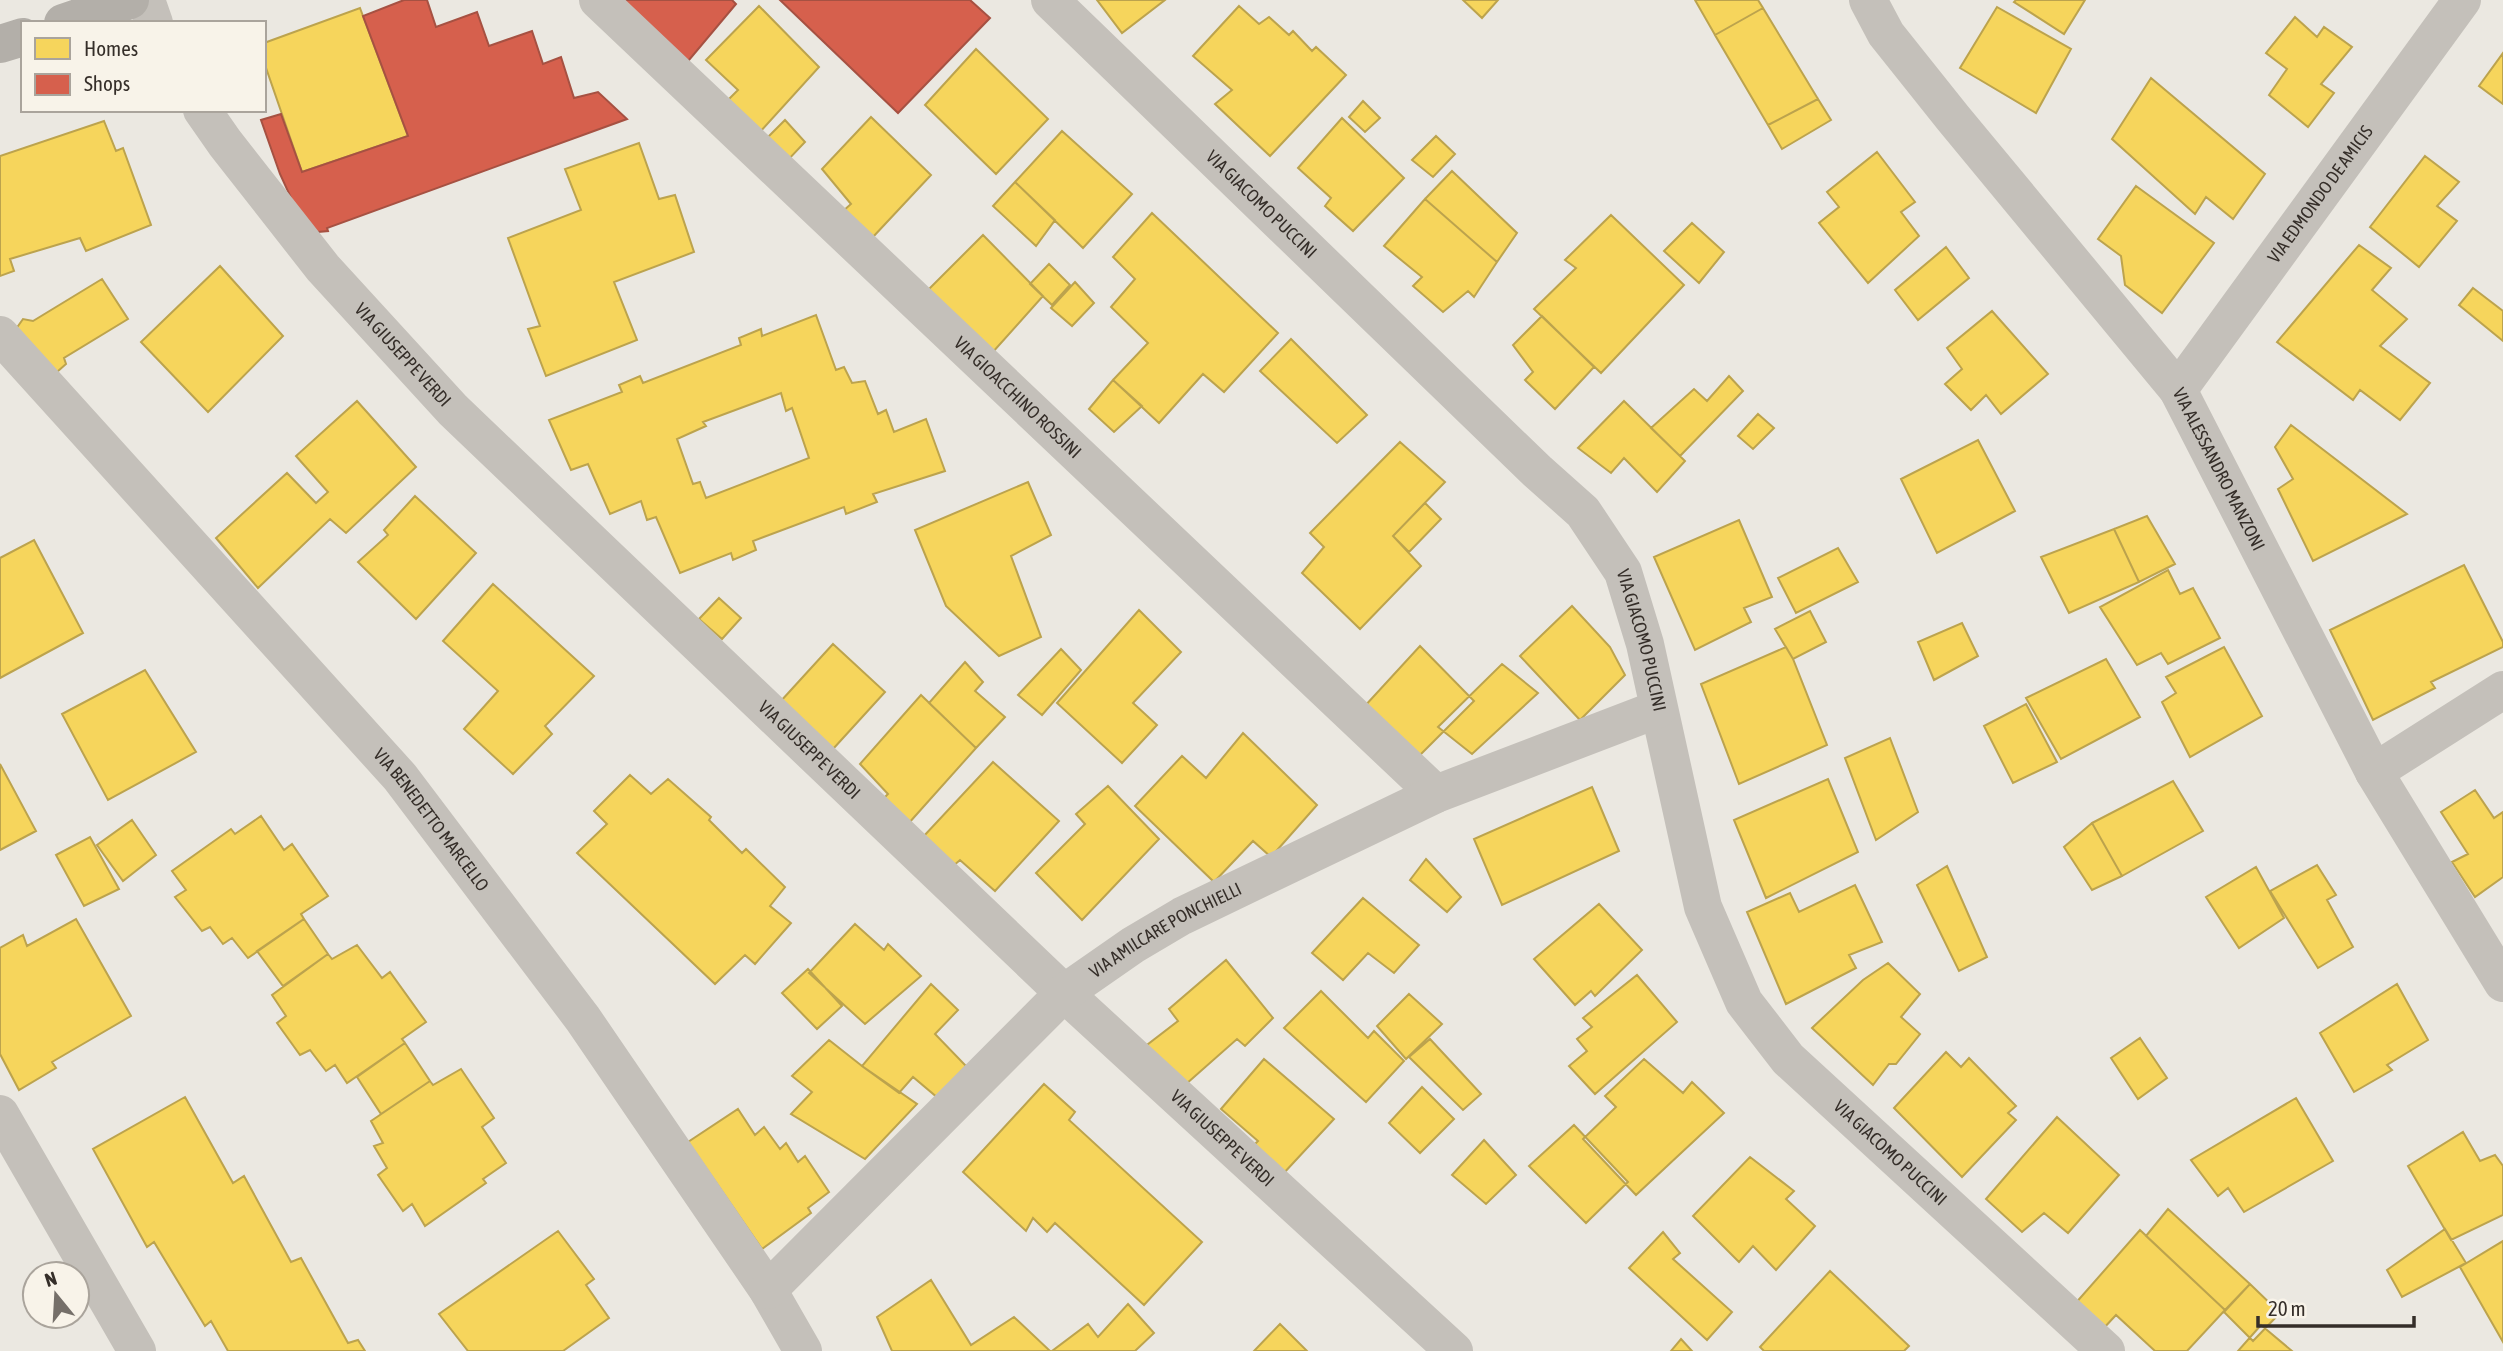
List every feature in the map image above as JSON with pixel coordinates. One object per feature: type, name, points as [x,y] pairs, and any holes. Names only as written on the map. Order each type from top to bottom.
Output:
[{"type":"main road","points":[[69,21],[130,0]]},
{"type":"main road","points":[[0,44],[21,38]]},
{"type":"street","points":[[146,0],[153,21]]},
{"type":"street","name":"VIA GIOACCHINO ROSSINI","points":[[597,0],[1436,794]]},
{"type":"street","name":"VIA GIACOMO PUCCINI","points":[[1050,0],[1537,471],[1583,512],[1623,572],[1645,644],[1703,907],[1744,1002],[1788,1059],[2106,1351]]},
{"type":"street","name":"VIA ALESSANDRO MANZONI","points":[[1868,0],[1886,34],[2179,390],[2374,772],[2503,983]]},
{"type":"street","name":"VIA EDMONDO DE AMICIS","points":[[2179,390],[2462,0]]},
{"type":"street","name":"VIA GIUSEPPE VERDI","points":[[203,112],[323,268],[453,410],[1064,993],[1454,1351]]},
{"type":"street","name":"VIA BENEDETTO MARCELLO","points":[[0,335],[400,777],[583,1019],[768,1290],[803,1351]]},
{"type":"street","points":[[2374,772],[2503,690]]},
{"type":"street","name":"VIA AMILCARE PONCHIELLI","points":[[768,1290],[1064,993],[1133,945],[1182,916],[1436,794],[1658,709]]},
{"type":"street","points":[[0,1114],[137,1351]]},
{"type":"building: Homes","points":[[1097,0],[1165,0],[1122,33]]},
{"type":"building: Homes","points":[[1463,0],[1498,0],[1482,18]]},
{"type":"building: Homes","points":[[1695,0],[1758,0],[1763,8],[1715,35]]},
{"type":"building: Homes","points":[[2085,0],[2064,34],[2014,2]]},
{"type":"building: Homes","points":[[759,6],[819,67],[759,133],[725,103],[738,90],[706,60]]},
{"type":"building: Homes","points":[[1239,6],[1259,24],[1269,17],[1289,35],[1293,31],[1312,51],[1316,47],[1346,75],[1270,156],[1215,104],[1232,90],[1193,56]]},
{"type":"building: Homes","points":[[1997,7],[2071,49],[2036,113],[1960,68]]},
{"type":"building: Homes","points":[[360,8],[408,136],[302,172],[266,68],[266,42]]},
{"type":"building: Homes","points":[[1763,8],[1818,99],[1768,125],[1715,35]]},
{"type":"building: Homes","points":[[2295,17],[2317,37],[2324,27],[2352,47],[2321,84],[2334,93],[2308,127],[2269,95],[2287,69],[2266,53]]},
{"type":"building: Homes","points":[[976,49],[1048,119],[996,174],[925,105]]},
{"type":"building: Homes","points":[[2503,53],[2503,104],[2479,86]]},
{"type":"building: Homes","points":[[2151,78],[2265,174],[2233,219],[2206,197],[2195,214],[2112,139]]},
{"type":"building: Homes","points":[[1818,99],[1831,120],[1782,149],[1768,125]]},
{"type":"building: Homes","points":[[1363,101],[1380,118],[1365,132],[1349,117]]},
{"type":"building: Homes","points":[[871,117],[931,175],[872,238],[842,212],[851,204],[822,169]]},
{"type":"building: Homes","points":[[1342,118],[1404,178],[1353,231],[1325,206],[1331,198],[1298,168]]},
{"type":"building: Homes","points":[[785,120],[805,142],[787,161],[763,142]]},
{"type":"building: Homes","points":[[104,121],[116,151],[123,148],[151,225],[86,251],[80,238],[10,259],[14,271],[0,276],[0,156]]},
{"type":"building: Homes","points":[[1062,131],[1132,194],[1083,248],[1015,182]]},
{"type":"building: Homes","points":[[1436,136],[1455,154],[1433,177],[1412,160]]},
{"type":"building: Homes","points":[[639,143],[659,199],[675,195],[694,252],[614,282],[637,340],[546,376],[528,329],[540,326],[508,238],[581,210],[565,169]]},
{"type":"building: Homes","points":[[1877,152],[1915,202],[1901,212],[1919,236],[1868,283],[1819,223],[1839,207],[1827,192]]},
{"type":"building: Homes","points":[[2425,156],[2459,182],[2437,206],[2457,221],[2419,267],[2370,227]]},
{"type":"building: Homes","points":[[1452,171],[1517,233],[1497,262],[1425,199]]},
{"type":"building: Homes","points":[[1015,182],[1055,220],[1036,246],[993,206]]},
{"type":"building: Homes","points":[[2136,186],[2214,243],[2162,313],[2125,285],[2121,256],[2098,239]]},
{"type":"building: Homes","points":[[1425,199],[1497,262],[1474,297],[1468,291],[1443,312],[1413,286],[1422,277],[1384,246]]},
{"type":"building: Homes","points":[[1152,213],[1278,333],[1224,392],[1203,374],[1159,423],[1113,380],[1148,343],[1111,307],[1135,279],[1113,257]]},
{"type":"building: Homes","points":[[1611,215],[1684,285],[1601,373],[1534,309],[1576,268],[1565,260]]},
{"type":"building: Homes","points":[[1692,223],[1724,252],[1699,283],[1664,251]]},
{"type":"building: Homes","points":[[983,235],[1043,296],[992,353],[927,291]]},
{"type":"building: Homes","points":[[2359,245],[2391,268],[2372,290],[2407,319],[2380,346],[2430,383],[2400,420],[2360,390],[2353,400],[2277,342]]},
{"type":"building: Homes","points":[[1946,247],[1969,278],[1918,320],[1895,290]]},
{"type":"building: Homes","points":[[1049,264],[1070,285],[1052,305],[1030,284]]},
{"type":"building: Homes","points":[[220,266],[283,336],[208,412],[141,342]]},
{"type":"building: Homes","points":[[102,279],[128,319],[64,358],[66,364],[48,380],[11,336],[23,319],[33,321]]},
{"type":"building: Homes","points":[[1075,282],[1094,303],[1072,326],[1051,308]]},
{"type":"building: Homes","points":[[2473,288],[2503,311],[2503,341],[2459,305]]},
{"type":"building: Homes","points":[[1992,311],[2048,374],[2001,414],[1986,395],[1971,410],[1945,384],[1962,369],[1947,348]]},
{"type":"building: Homes","points":[[816,315],[836,370],[844,367],[852,383],[865,381],[878,414],[886,410],[894,432],[926,419],[945,471],[873,494],[877,502],[846,514],[844,507],[753,541],[756,550],[733,560],[731,553],[680,573],[656,517],[647,520],[641,501],[610,514],[588,464],[571,470],[549,420],[622,392],[619,385],[640,376],[643,383],[741,345],[739,338],[761,329],[762,336]],"holes":[[[781,393],[786,411],[792,408],[809,458],[706,498],[700,482],[693,484],[677,439],[706,426],[703,422]]]},
{"type":"building: Homes","points":[[1542,316],[1594,367],[1555,409],[1525,380],[1533,372],[1513,345]]},
{"type":"building: Homes","points":[[1291,339],[1367,415],[1337,443],[1260,371]]},
{"type":"building: Homes","points":[[1729,376],[1743,391],[1680,456],[1651,428],[1694,389],[1707,401]]},
{"type":"building: Homes","points":[[1113,380],[1142,406],[1114,432],[1089,409]]},
{"type":"building: Homes","points":[[357,401],[416,467],[346,533],[330,519],[258,588],[216,538],[287,473],[316,503],[328,492],[296,456]]},
{"type":"building: Homes","points":[[1624,401],[1685,461],[1657,492],[1624,458],[1611,473],[1578,448]]},
{"type":"building: Homes","points":[[1758,414],[1774,428],[1753,449],[1738,436]]},
{"type":"building: Homes","points":[[2291,425],[2407,514],[2313,561],[2278,489],[2293,479],[2275,447]]},
{"type":"building: Homes","points":[[1978,440],[2015,511],[1937,553],[1901,479]]},
{"type":"building: Homes","points":[[1400,442],[1445,482],[1393,536],[1421,566],[1360,629],[1302,573],[1324,547],[1310,533]]},
{"type":"building: Homes","points":[[1028,482],[1051,535],[1011,556],[1041,637],[999,656],[946,606],[915,530]]},
{"type":"building: Homes","points":[[415,496],[476,553],[416,619],[358,562],[388,535],[384,530]]},
{"type":"building: Homes","points":[[1425,503],[1441,519],[1409,552],[1393,536]]},
{"type":"building: Homes","points":[[2147,516],[2175,564],[2139,582],[2114,529]]},
{"type":"building: Homes","points":[[1739,520],[1772,597],[1744,608],[1751,622],[1695,650],[1654,557]]},
{"type":"building: Homes","points":[[2114,529],[2139,582],[2069,613],[2041,557]]},
{"type":"building: Homes","points":[[34,540],[83,633],[0,678],[0,558]]},
{"type":"building: Homes","points":[[1838,548],[1858,582],[1796,613],[1778,578]]},
{"type":"building: Homes","points":[[2464,565],[2503,642],[2503,647],[2431,682],[2435,688],[2373,720],[2330,630]]},
{"type":"building: Homes","points":[[2168,570],[2180,594],[2193,588],[2220,638],[2168,664],[2161,653],[2137,665],[2100,607]]},
{"type":"building: Homes","points":[[493,584],[594,676],[545,726],[552,734],[513,774],[464,729],[498,691],[443,641]]},
{"type":"building: Homes","points":[[719,598],[741,618],[722,639],[699,619]]},
{"type":"building: Homes","points":[[1572,606],[1610,647],[1625,675],[1580,720],[1520,656]]},
{"type":"building: Homes","points":[[1139,610],[1181,652],[1133,703],[1157,725],[1122,763],[1057,703]]},
{"type":"building: Homes","points":[[1810,611],[1826,642],[1793,659],[1775,629]]},
{"type":"building: Homes","points":[[1962,623],[1978,656],[1934,680],[1918,642]]},
{"type":"building: Homes","points":[[833,644],[885,692],[833,749],[780,702]]},
{"type":"building: Homes","points":[[1420,646],[1474,701],[1415,760],[1363,708]]},
{"type":"building: Homes","points":[[1786,647],[1827,745],[1739,784],[1701,684]]},
{"type":"building: Homes","points":[[2224,647],[2262,716],[2190,757],[2162,702],[2176,693],[2166,677]]},
{"type":"building: Homes","points":[[1061,649],[1081,670],[1042,715],[1018,695]]},
{"type":"building: Homes","points":[[2106,659],[2140,717],[2061,759],[2026,698]]},
{"type":"building: Homes","points":[[965,662],[983,682],[975,691],[1005,717],[976,748],[929,703]]},
{"type":"building: Homes","points":[[1502,664],[1538,693],[1472,754],[1438,727]]},
{"type":"building: Homes","points":[[145,670],[196,752],[108,800],[62,714]]},
{"type":"building: Homes","points":[[921,695],[976,748],[908,824],[881,801],[888,794],[860,764]]},
{"type":"building: Homes","points":[[2026,704],[2057,762],[2013,783],[1984,726]]},
{"type":"building: Homes","points":[[1243,733],[1317,805],[1271,857],[1253,841],[1214,882],[1135,806],[1182,756],[1206,778]]},
{"type":"building: Homes","points":[[1890,738],[1918,812],[1876,840],[1845,758]]},
{"type":"building: Homes","points":[[993,762],[1059,821],[995,891],[960,860],[952,867],[922,838]]},
{"type":"building: Homes","points":[[0,764],[36,831],[0,850]]},
{"type":"building: Homes","points":[[630,775],[651,794],[668,779],[711,817],[709,820],[742,853],[746,849],[785,887],[770,906],[791,923],[755,964],[745,955],[715,984],[577,853],[607,824],[594,811]]},
{"type":"building: Homes","points":[[1828,779],[1858,852],[1766,898],[1734,820]]},
{"type":"building: Homes","points":[[2173,781],[2203,831],[2122,876],[2092,823]]},
{"type":"building: Homes","points":[[1108,786],[1159,839],[1082,920],[1036,873],[1085,824],[1076,814]]},
{"type":"building: Homes","points":[[1592,787],[1619,851],[1502,905],[1474,839]]},
{"type":"building: Homes","points":[[2475,790],[2494,818],[2503,812],[2503,877],[2475,897],[2452,862],[2468,854],[2441,812]]},
{"type":"building: Homes","points":[[261,816],[284,850],[292,844],[328,896],[301,914],[304,919],[248,958],[232,938],[223,944],[210,927],[202,931],[175,897],[186,890],[172,871],[231,829],[235,834]]},
{"type":"building: Homes","points":[[132,820],[156,855],[123,881],[97,845]]},
{"type":"building: Homes","points":[[2092,823],[2122,876],[2092,890],[2064,847]]},
{"type":"building: Homes","points":[[90,837],[119,889],[84,906],[56,855]]},
{"type":"building: Homes","points":[[1426,859],[1461,897],[1447,912],[1410,880]]},
{"type":"building: Homes","points":[[2317,865],[2336,895],[2327,900],[2353,947],[2318,968],[2270,891]]},
{"type":"building: Homes","points":[[1947,866],[1987,957],[1959,971],[1917,885]]},
{"type":"building: Homes","points":[[2256,867],[2284,918],[2239,948],[2206,897]]},
{"type":"building: Homes","points":[[1855,885],[1882,942],[1849,955],[1856,968],[1786,1004],[1747,912],[1790,893],[1799,912]]},
{"type":"building: Homes","points":[[1363,898],[1419,945],[1394,973],[1368,953],[1343,980],[1312,953]]},
{"type":"building: Homes","points":[[1599,904],[1642,950],[1595,996],[1591,991],[1575,1005],[1534,959]]},
{"type":"building: Homes","points":[[76,919],[131,1016],[52,1062],[56,1068],[19,1090],[0,1054],[0,948],[23,935],[27,946]]},
{"type":"building: Homes","points":[[304,919],[328,954],[283,986],[257,951]]},
{"type":"building: Homes","points":[[855,924],[884,950],[888,944],[921,976],[865,1024],[809,973]]},
{"type":"building: Homes","points":[[357,945],[382,978],[390,972],[426,1022],[402,1039],[405,1043],[347,1083],[335,1065],[326,1071],[310,1050],[300,1055],[277,1023],[286,1016],[272,995],[328,954],[332,959]]},
{"type":"building: Homes","points":[[1226,960],[1273,1018],[1245,1046],[1237,1039],[1177,1092],[1143,1048],[1178,1021],[1169,1009]]},
{"type":"building: Homes","points":[[1888,963],[1920,994],[1901,1017],[1920,1034],[1896,1064],[1889,1064],[1873,1085],[1812,1028],[1863,980]]},
{"type":"building: Homes","points":[[808,969],[842,1006],[817,1029],[782,993]]},
{"type":"building: Homes","points":[[1637,975],[1677,1022],[1595,1094],[1569,1066],[1587,1051],[1577,1039],[1592,1027],[1583,1018]]},
{"type":"building: Homes","points":[[931,984],[958,1010],[935,1034],[966,1066],[938,1098],[913,1077],[899,1093],[862,1066]]},
{"type":"building: Homes","points":[[2397,984],[2428,1040],[2387,1065],[2392,1070],[2354,1092],[2320,1033]]},
{"type":"building: Homes","points":[[1321,991],[1368,1038],[1374,1031],[1404,1061],[1366,1102],[1284,1028]]},
{"type":"building: Homes","points":[[1409,994],[1442,1024],[1406,1059],[1377,1026]]},
{"type":"building: Homes","points":[[2140,1038],[2167,1078],[2138,1099],[2111,1058]]},
{"type":"building: Homes","points":[[1430,1039],[1481,1094],[1463,1110],[1409,1057]]},
{"type":"building: Homes","points":[[829,1040],[917,1104],[865,1159],[791,1114],[812,1092],[792,1076]]},
{"type":"building: Homes","points":[[405,1043],[430,1081],[381,1114],[357,1077]]},
{"type":"building: Homes","points":[[1946,1052],[1961,1067],[1969,1058],[2016,1106],[2008,1113],[2016,1120],[1962,1177],[1894,1108]]},
{"type":"building: Homes","points":[[1264,1059],[1334,1119],[1282,1175],[1251,1148],[1258,1141],[1221,1109]]},
{"type":"building: Homes","points":[[1644,1059],[1683,1093],[1692,1082],[1724,1113],[1636,1195],[1583,1139],[1616,1107],[1605,1096]]},
{"type":"building: Homes","points":[[461,1069],[494,1118],[482,1127],[506,1163],[483,1179],[486,1183],[425,1226],[412,1204],[403,1211],[378,1175],[387,1168],[374,1146],[383,1143],[371,1121],[430,1081],[433,1085]]},
{"type":"building: Homes","points":[[1044,1084],[1075,1112],[1069,1120],[1202,1242],[1144,1305],[1055,1223],[1047,1232],[1033,1218],[1026,1231],[963,1172]]},
{"type":"building: Homes","points":[[1422,1087],[1454,1119],[1420,1153],[1389,1123]]},
{"type":"building: Homes","points":[[185,1097],[233,1183],[244,1176],[291,1262],[301,1258],[348,1343],[358,1340],[365,1351],[228,1351],[211,1321],[205,1326],[154,1242],[147,1247],[93,1149]]},
{"type":"building: Homes","points":[[2296,1098],[2333,1161],[2244,1212],[2228,1188],[2218,1196],[2191,1160]]},
{"type":"building: Homes","points":[[738,1109],[755,1135],[764,1127],[780,1149],[786,1143],[798,1162],[805,1156],[829,1192],[808,1208],[811,1213],[762,1249],[688,1142]]},
{"type":"building: Homes","points":[[2057,1117],[2119,1175],[2068,1233],[2044,1213],[2022,1232],[1986,1199]]},
{"type":"building: Homes","points":[[1574,1125],[1628,1182],[1586,1223],[1529,1166]]},
{"type":"building: Homes","points":[[2463,1132],[2480,1161],[2495,1155],[2503,1166],[2503,1215],[2451,1240],[2408,1166]]},
{"type":"building: Homes","points":[[1484,1140],[1516,1175],[1486,1204],[1452,1175]]},
{"type":"building: Homes","points":[[1750,1157],[1794,1191],[1786,1199],[1815,1226],[1776,1270],[1753,1246],[1739,1262],[1693,1216]]},
{"type":"building: Homes","points":[[2168,1209],[2250,1284],[2225,1310],[2146,1236]]},
{"type":"building: Homes","points":[[2445,1229],[2466,1263],[2402,1297],[2387,1270]]},
{"type":"building: Homes","points":[[2140,1230],[2225,1310],[2187,1351],[2155,1351],[2116,1315],[2102,1330],[2074,1305]]},
{"type":"building: Homes","points":[[558,1231],[594,1279],[586,1285],[609,1318],[563,1351],[468,1351],[439,1314]]},
{"type":"building: Homes","points":[[1663,1232],[1680,1253],[1673,1259],[1732,1312],[1707,1340],[1629,1268]]},
{"type":"building: Homes","points":[[2503,1241],[2503,1342],[2460,1267]]},
{"type":"building: Homes","points":[[1830,1271],[1909,1346],[1904,1351],[1764,1351],[1760,1347]]},
{"type":"building: Homes","points":[[931,1280],[971,1345],[1014,1317],[1050,1351],[892,1351],[877,1317]]},
{"type":"building: Homes","points":[[2250,1284],[2280,1313],[2253,1341],[2224,1312]]},
{"type":"building: Homes","points":[[1128,1304],[1154,1333],[1135,1351],[1052,1351],[1088,1324],[1098,1337]]},
{"type":"building: Homes","points":[[1280,1324],[1307,1351],[1254,1351]]},
{"type":"building: Homes","points":[[2261,1325],[2292,1351],[2238,1351]]},
{"type":"building: Homes","points":[[1681,1339],[1692,1351],[1671,1351]]},
{"type":"building: Shops","points":[[404,0],[427,0],[436,27],[477,12],[489,46],[532,31],[543,64],[561,57],[574,98],[598,92],[627,119],[327,228],[328,231],[307,233],[280,174],[261,120],[281,114],[302,172],[408,136],[363,16]]},
{"type":"building: Shops","points":[[620,0],[732,0],[736,4],[684,66]]},
{"type":"building: Shops","points":[[780,0],[970,0],[990,18],[898,113]]}]
